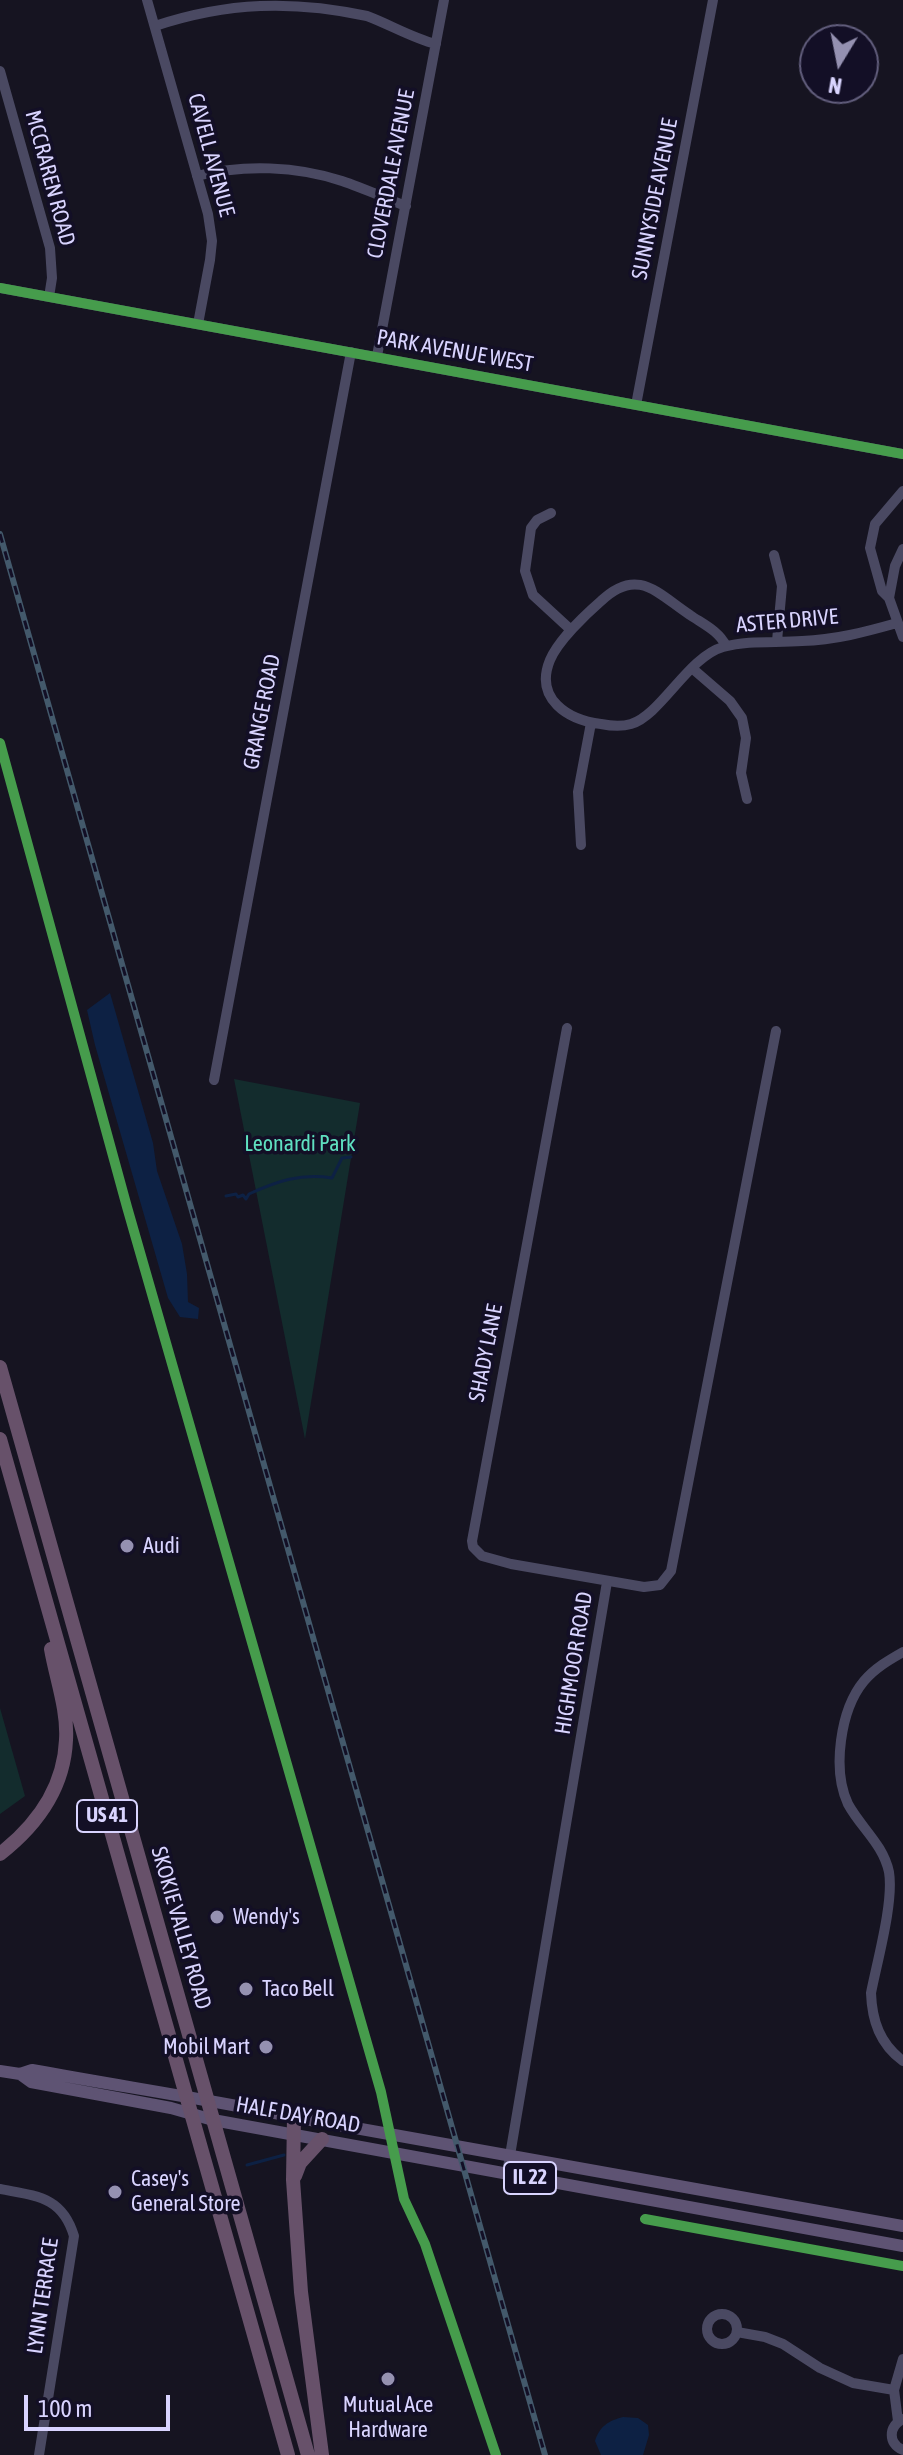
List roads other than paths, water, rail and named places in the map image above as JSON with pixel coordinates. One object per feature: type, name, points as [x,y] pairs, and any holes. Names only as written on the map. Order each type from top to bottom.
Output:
[{"type":"highway","name":"SKOKIE VALLEY ROAD","points":[[0,1367],[308,2455]]},
{"type":"highway","name":"SKOKIE VALLEY ROAD","points":[[0,1439],[288,2455]]},
{"type":"highway","points":[[0,1854],[23,1836],[49,1800],[58,1779],[66,1741],[62,1706],[27,1535]]},
{"type":"highway","points":[[294,2117],[293,2180],[301,2292],[322,2455]]},
{"type":"highway","points":[[293,2180],[300,2163],[322,2139]]},
{"type":"main road","name":"HALF DAY ROAD","points":[[0,2071],[20,2074],[32,2070],[207,2099],[903,2226]]},
{"type":"main road","name":"HALF DAY ROAD","points":[[20,2074],[31,2082],[171,2108],[213,2120],[903,2246]]},
{"type":"street","name":"CAVELL AVENUE","points":[[147,0],[208,214],[212,241],[198,324]]},
{"type":"street","name":"CLOVERDALE AVENUE","points":[[377,356],[444,0]]},
{"type":"street","name":"SUNNYSIDE AVENUE","points":[[636,405],[713,0]]},
{"type":"street","points":[[155,26],[199,11],[235,4],[298,1],[366,16],[436,44]]},
{"type":"street","name":"MCCRAREN ROAD","points":[[0,71],[50,248],[52,278],[49,297]]},
{"type":"street","points":[[197,176],[246,169],[305,172],[344,181],[406,206]]},
{"type":"street","name":"PARK AVENUE WEST","points":[[0,288],[903,454]]},
{"type":"street","name":"GRANGE ROAD","points":[[214,1080],[351,352]]},
{"type":"street","points":[[903,491],[873,527],[870,548],[882,591],[889,598],[903,637]]},
{"type":"street","points":[[551,513],[537,520],[531,528],[525,571],[533,595],[571,630]]},
{"type":"street","points":[[889,598],[895,566],[903,549]]},
{"type":"street","points":[[774,555],[782,586],[777,641]]},
{"type":"street","points":[[874,566],[895,566]]},
{"type":"street","name":"ASTER DRIVE","points":[[726,646],[718,634],[661,592],[631,584],[616,589],[571,630],[551,658],[547,681],[552,699],[564,713],[591,723],[618,727],[643,718],[704,657],[726,646],[753,641],[834,639],[897,623]]},
{"type":"street","points":[[693,669],[730,701],[742,718],[746,738],[741,773],[747,799]]},
{"type":"street","points":[[581,845],[578,792],[591,723]]},
{"type":"street","name":"SHADY LANE","points":[[567,1028],[472,1541],[473,1547],[482,1556],[607,1582]]},
{"type":"street","name":"HIGHMOOR ROAD","points":[[507,2173],[607,1582],[644,1587],[660,1585],[671,1571],[776,1031]]},
{"type":"street","points":[[903,1652],[878,1667],[853,1698],[840,1754],[840,1771],[848,1803],[878,1844],[889,1872],[887,1914],[871,2006],[873,2019],[883,2040],[903,2061]]},
{"type":"street","name":"LYNN TERRACE","points":[[0,2189],[52,2202],[61,2210],[74,2236],[39,2455]]},
{"type":"street","points":[[737,2332],[783,2344],[820,2368],[853,2383],[894,2390]]},
{"type":"street","points":[[903,2359],[894,2390],[901,2420],[893,2428],[891,2436],[894,2444],[903,2450]]},
{"type":"water","points":[[110,993],[153,1143],[157,1171],[182,1244],[188,1302],[199,1308],[198,1319],[180,1317],[168,1298],[95,1045],[87,1010]]},
{"type":"water","points":[[623,2417],[638,2418],[648,2425],[649,2435],[643,2455],[601,2455],[595,2441],[599,2431],[609,2422]]},
{"type":"waterway","points":[[226,1196],[243,1195],[246,1199],[249,1194],[289,1179],[332,1178],[342,1158],[351,1157]]},
{"type":"waterway","points":[[247,2165],[284,2155]]},
{"type":"railway","points":[[0,534],[545,2455]]},
{"type":"place","name":"Audi","points":[[127,1546]]},
{"type":"place","name":"Wendy's","points":[[217,1917]]},
{"type":"place","name":"Taco Bell","points":[[246,1989]]},
{"type":"place","name":"Mobil Mart","points":[[266,2047]]},
{"type":"place","name":"Casey's General Store","points":[[115,2192]]},
{"type":"place","name":"Mutual Ace Hardware","points":[[388,2379]]},
{"type":"park label","name":"Leonardi Park","points":[[300,1144]]}]
